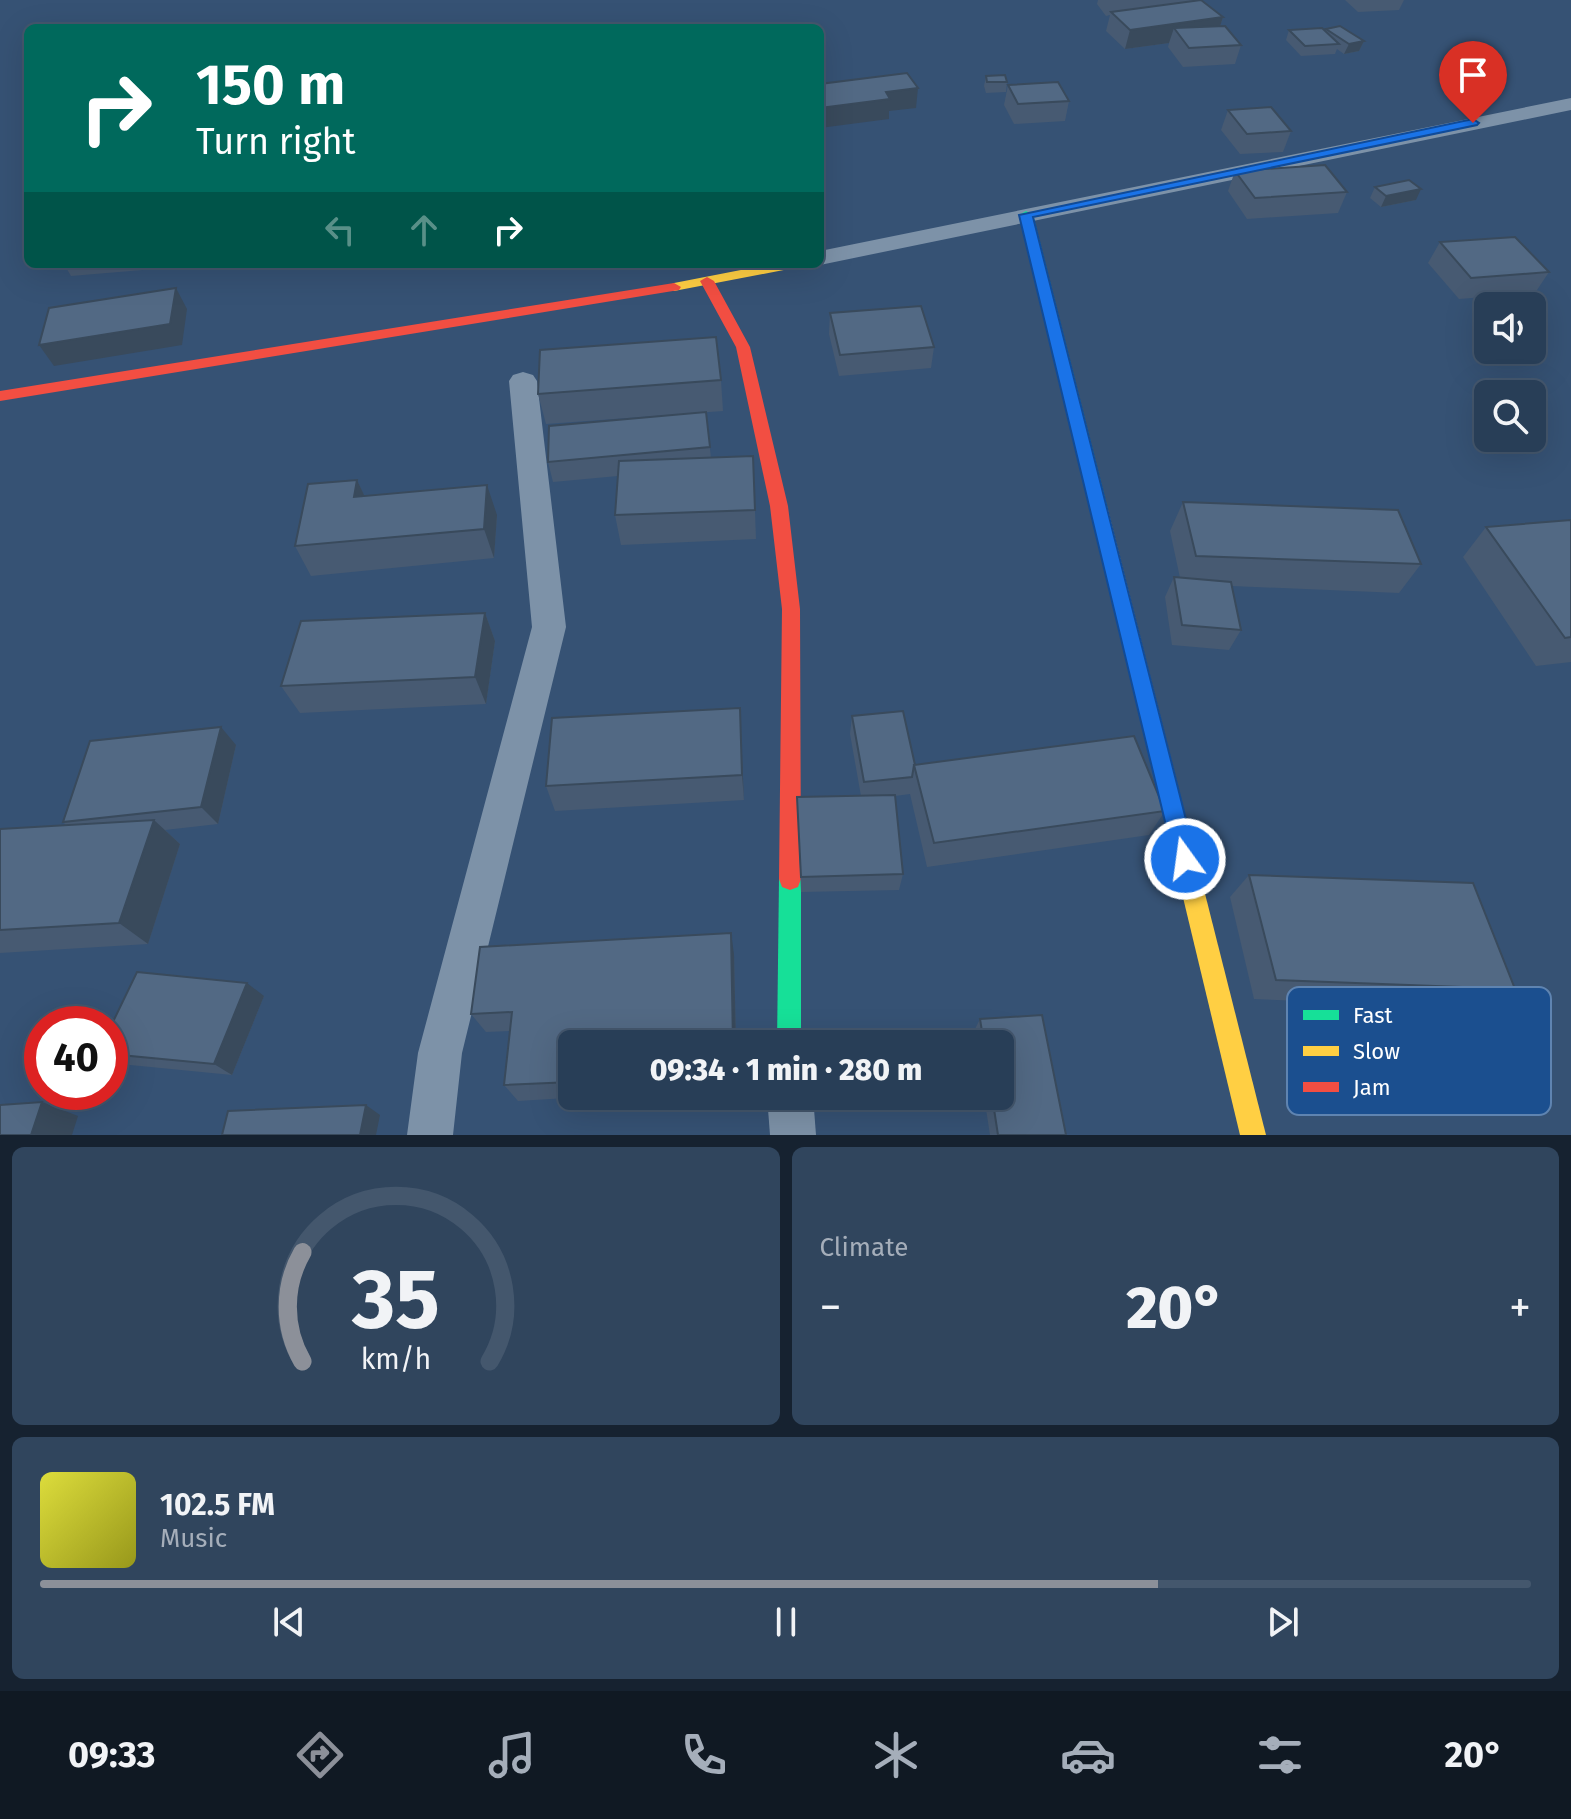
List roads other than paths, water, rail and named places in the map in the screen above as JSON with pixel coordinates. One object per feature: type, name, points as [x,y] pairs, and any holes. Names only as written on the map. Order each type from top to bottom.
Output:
[{"type":"street","points":[[824,257],[1571,104]]},
{"type":"street","points":[[1026,215],[1253,1135]]},
{"type":"street","points":[[0,396],[774,268]]},
{"type":"street","points":[[707,281],[743,347],[779,506],[791,609],[789,1030]]},
{"type":"street","points":[[430,1135],[440,1053],[549,627],[523,381]]},
{"type":"street","points":[[791,1110],[793,1135]]}]
